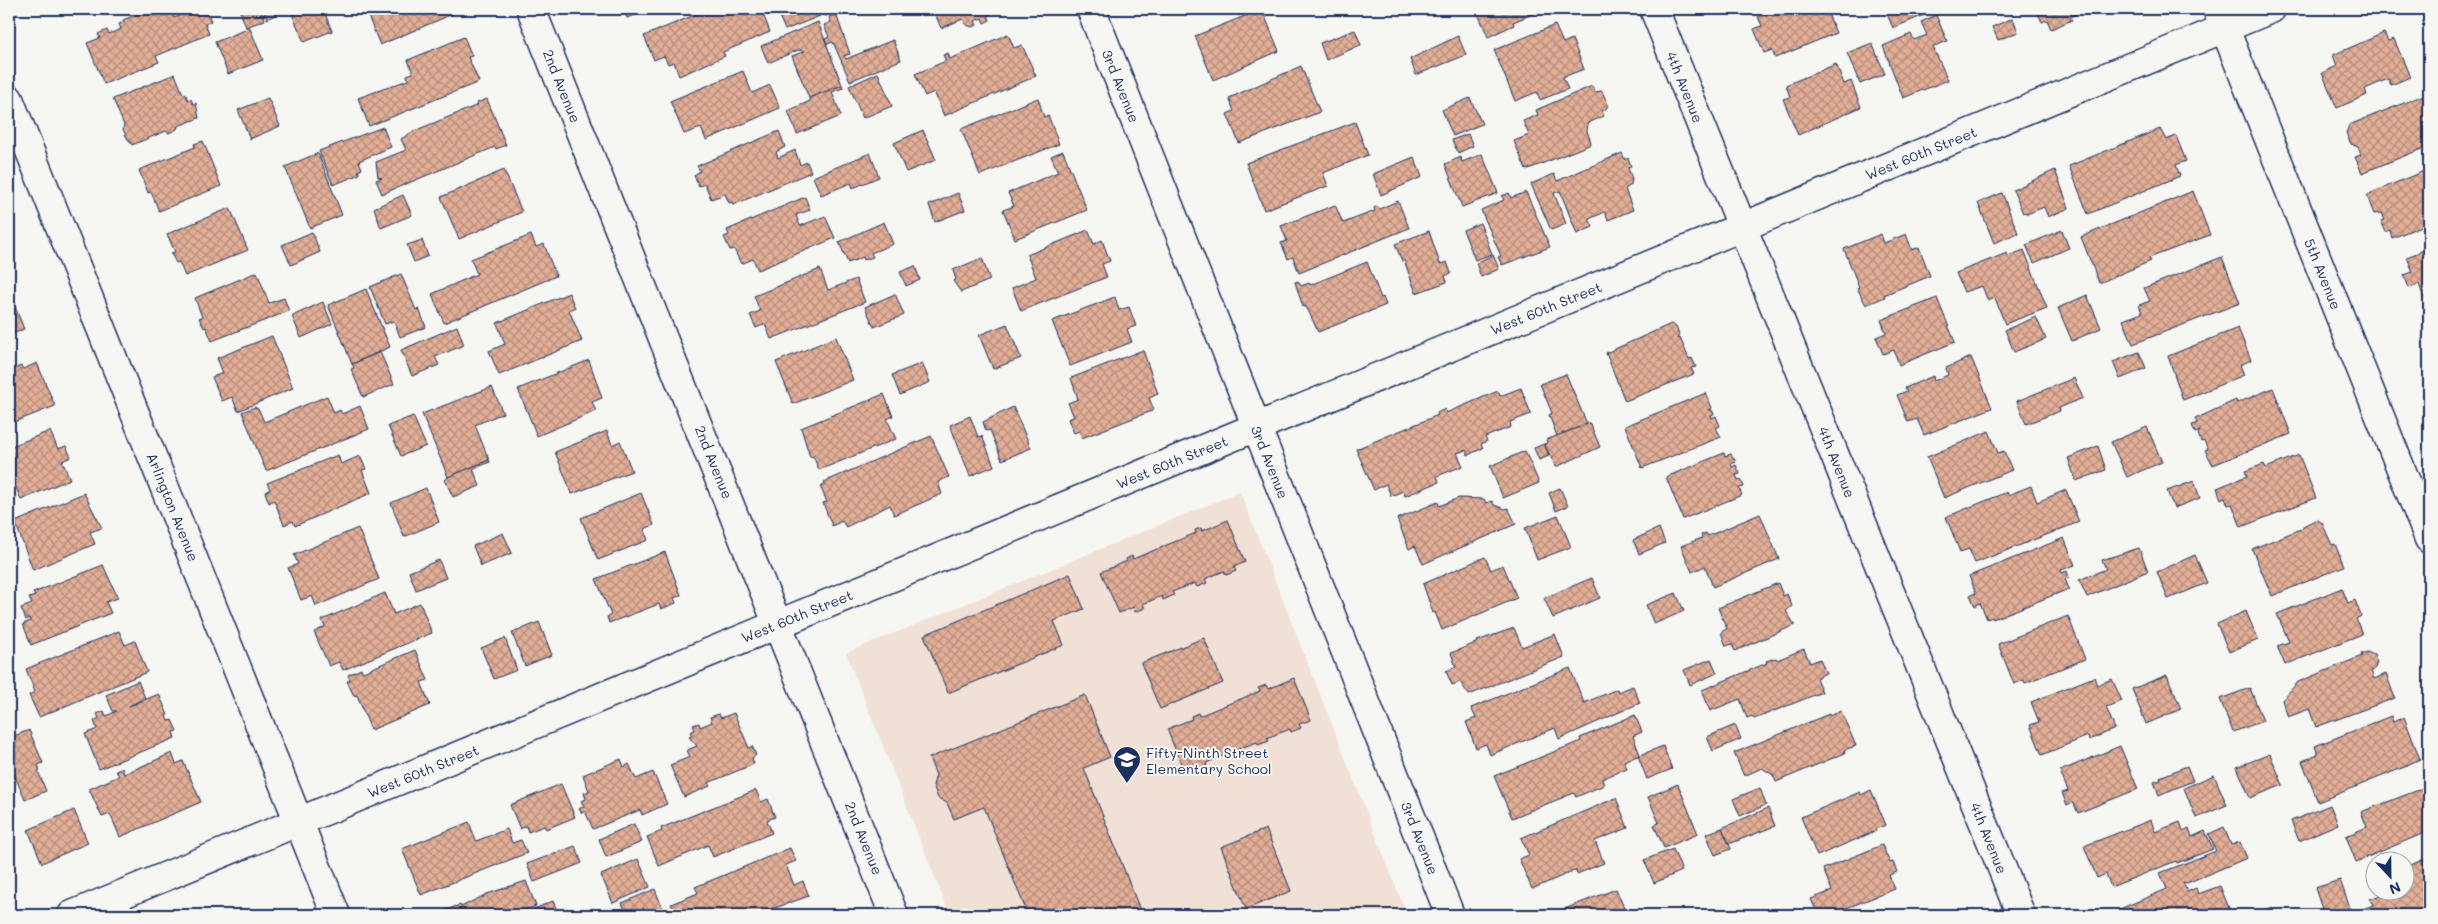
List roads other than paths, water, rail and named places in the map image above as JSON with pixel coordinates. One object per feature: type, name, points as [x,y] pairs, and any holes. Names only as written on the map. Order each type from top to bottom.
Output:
[{"type":"street","name":"2nd Avenue","points":[[531,9],[894,915]]},
{"type":"street","name":"3rd Avenue","points":[[1091,9],[1450,915]]},
{"type":"street","name":"4th Avenue","points":[[1654,9],[1741,228],[2021,915]]},
{"type":"street","name":"West 60th Street","points":[[72,915],[1741,228],[2221,18],[2271,9]]},
{"type":"street","name":"5th Avenue","points":[[2221,18],[2429,539]]},
{"type":"street","name":"Arlington Avenue","points":[[9,99],[336,915]]},
{"type":"place","name":"Fifty-Ninth Street Elementary School","points":[[1127,784]]}]
